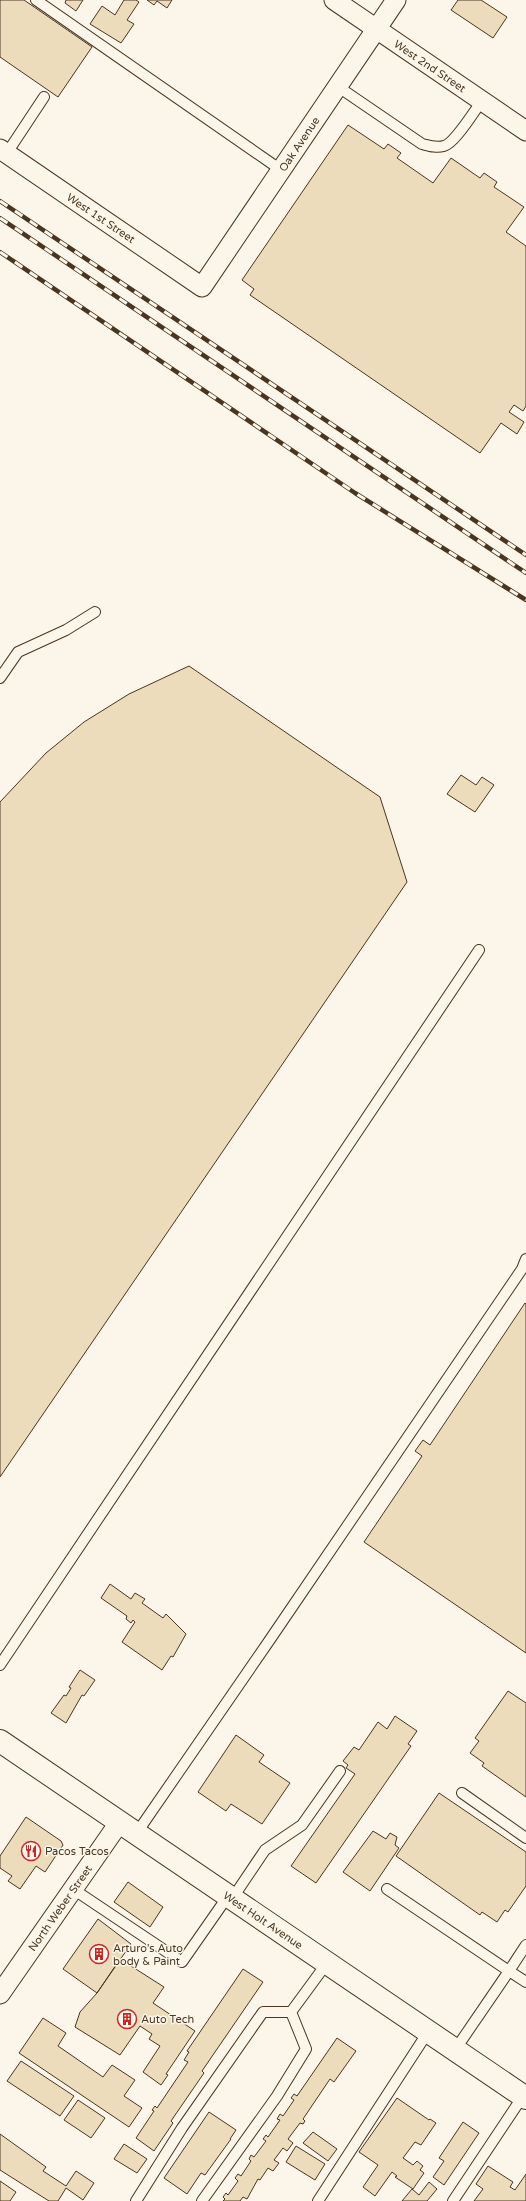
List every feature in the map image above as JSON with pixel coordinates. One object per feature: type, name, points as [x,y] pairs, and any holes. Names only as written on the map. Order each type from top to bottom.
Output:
[{"type":"main road","name":"West Holt Avenue","points":[[0,1741],[525,2097]]},
{"type":"street","name":"West 2nd Street","points":[[334,0],[526,131]]},
{"type":"street","name":"Oak Avenue","points":[[202,288],[396,0]]},
{"type":"street","name":"West 1st Street","points":[[3,151],[202,288]]},
{"type":"street","name":"North Weber Street","points":[[2,1986],[73,1888],[127,1828]]},
{"type":"lane","points":[[36,0],[281,170]]},
{"type":"lane","points":[[337,86],[422,144],[435,148],[446,146],[452,140],[482,101]]},
{"type":"lane","points":[[3,151],[44,97]]},
{"type":"lane","points":[[0,678],[18,652],[66,630],[95,612]]},
{"type":"lane","points":[[0,1665],[479,950]]},
{"type":"lane","points":[[127,1828],[274,1635],[522,1269],[526,1260]]},
{"type":"lane","points":[[73,1888],[182,1962],[265,1850],[302,1825],[340,1771]]},
{"type":"lane","points":[[462,1793],[526,1838]]},
{"type":"lane","points":[[387,1889],[526,1982]]},
{"type":"lane","points":[[455,2050],[526,1946]]},
{"type":"lane","points":[[291,2012],[327,1963]]},
{"type":"lane","points":[[136,2201],[182,2128],[263,2012],[291,2012]]},
{"type":"lane","points":[[202,2201],[277,2096],[306,2049],[291,2012]]},
{"type":"lane","points":[[318,2201],[428,2032]]},
{"type":"lane","points":[[453,2201],[525,2097]]},
{"type":"building","points":[[0,0],[24,0],[92,47],[58,97],[0,57]]},
{"type":"building","points":[[66,0],[83,0],[76,11],[65,3]]},
{"type":"building","points":[[124,0],[136,0],[139,2],[127,20],[134,24],[121,43],[90,24],[102,6],[115,15]]},
{"type":"building","points":[[147,0],[172,0],[167,8],[157,1],[154,5]]},
{"type":"building","points":[[458,0],[481,0],[507,17],[493,38],[451,10]]},
{"type":"building","points":[[348,125],[384,149],[388,144],[401,153],[397,158],[433,183],[451,158],[480,178],[484,173],[497,182],[494,187],[524,207],[506,232],[526,246],[526,406],[523,411],[514,405],[509,412],[524,422],[517,434],[501,423],[480,453],[250,295],[254,289],[242,280]]},
{"type":"building","points":[[189,666],[380,797],[407,882],[0,1477],[0,802],[46,753],[84,722],[129,694]]},
{"type":"building","points":[[461,775],[476,785],[482,777],[494,785],[475,812],[447,794]]},
{"type":"building","points":[[525,1303],[526,1653],[364,1542],[422,1456],[415,1451],[423,1440],[430,1445]]},
{"type":"building","points":[[110,1584],[131,1599],[135,1593],[145,1599],[142,1603],[163,1618],[166,1614],[186,1634],[173,1657],[171,1656],[162,1670],[122,1642],[135,1622],[133,1620],[131,1623],[126,1619],[127,1616],[101,1598]]},
{"type":"building","points":[[80,1670],[95,1680],[84,1696],[82,1695],[66,1723],[51,1713],[64,1695],[66,1696],[71,1688],[69,1687]]},
{"type":"building","points":[[508,1691],[526,1703],[526,1797],[482,1766],[484,1763],[470,1753],[479,1741],[475,1738]]},
{"type":"building","points":[[395,1716],[417,1731],[408,1744],[411,1746],[316,1883],[291,1866],[355,1774],[346,1768],[348,1765],[343,1761],[354,1747],[359,1750],[378,1722],[387,1729]]},
{"type":"building","points":[[236,1735],[264,1755],[259,1762],[290,1783],[262,1824],[231,1804],[226,1811],[198,1792]]},
{"type":"building","points":[[439,1793],[526,1852],[526,1886],[508,1912],[505,1910],[497,1922],[482,1912],[480,1915],[396,1856]]},
{"type":"building","name":"Pacos Tacos","points":[[26,1817],[61,1841],[63,1845],[45,1872],[36,1866],[20,1889],[8,1881],[12,1876],[0,1868],[0,1856]]},
{"type":"building","points":[[373,1831],[386,1839],[390,1833],[397,1837],[395,1845],[399,1848],[370,1891],[343,1872]]},
{"type":"building","points":[[128,1882],[163,1907],[150,1927],[114,1902]]},
{"type":"building","name":"Arturo’s Auto body & Paint","points":[[98,1919],[131,1944],[97,1993],[63,1969]]},
{"type":"building","name":"Auto Tech","points":[[120,1959],[164,1987],[153,2003],[195,2031],[166,2074],[168,2075],[161,2085],[143,2072],[160,2046],[149,2039],[152,2034],[140,2026],[120,2055],[75,2027],[80,2012],[97,1993]]},
{"type":"building","points":[[243,1969],[263,1982],[202,2071],[204,2073],[171,2121],[173,2123],[154,2151],[136,2138],[154,2111],[152,2110],[155,2106],[157,2108],[188,2062],[184,2060],[189,2052],[187,2051]]},
{"type":"building","points":[[43,2018],[66,2033],[58,2046],[103,2077],[112,2065],[135,2080],[124,2096],[142,2108],[129,2127],[19,2053]]},
{"type":"building","points":[[337,2038],[356,2051],[334,2082],[330,2079],[303,2119],[305,2121],[303,2124],[300,2123],[288,2139],[293,2143],[287,2151],[283,2148],[274,2160],[279,2163],[273,2171],[268,2168],[260,2180],[258,2179],[247,2199],[243,2197],[240,2201],[223,2201],[225,2199],[223,2197],[226,2193],[228,2195],[238,2181],[235,2178],[238,2174],[241,2176],[251,2161],[249,2159],[251,2155],[254,2157],[266,2141],[263,2139],[266,2135],[268,2137],[280,2120],[277,2119],[280,2114],[283,2116],[294,2100],[291,2098],[294,2094],[297,2096]]},
{"type":"building","points":[[21,2061],[74,2096],[60,2116],[7,2081]]},
{"type":"building","points":[[397,2098],[429,2120],[430,2119],[436,2123],[421,2145],[415,2142],[403,2158],[413,2165],[417,2161],[423,2166],[420,2170],[424,2173],[413,2189],[395,2177],[397,2176],[392,2172],[375,2196],[363,2187],[378,2165],[359,2152]]},
{"type":"building","points":[[78,2100],[105,2118],[91,2138],[64,2120]]},
{"type":"building","points":[[209,2112],[236,2130],[205,2175],[201,2173],[187,2194],[164,2178]]},
{"type":"building","points":[[463,2122],[479,2133],[444,2185],[433,2177],[444,2161],[439,2158]]},
{"type":"building","points":[[313,2132],[337,2149],[328,2161],[303,2143]]},
{"type":"building","points":[[0,2134],[46,2167],[43,2171],[66,2186],[76,2171],[94,2183],[83,2200],[66,2188],[58,2201],[49,2201],[0,2170]]},
{"type":"building","points":[[124,2144],[147,2159],[137,2173],[114,2159]]},
{"type":"building","points":[[296,2146],[325,2164],[315,2180],[286,2162]]},
{"type":"building","points":[[488,2166],[513,2182],[510,2187],[515,2190],[526,2174],[526,2201],[474,2201],[483,2189],[476,2184]]},
{"type":"building","points":[[0,2181],[16,2192],[10,2201],[0,2201]]},
{"type":"building","points":[[429,2182],[437,2189],[427,2201],[402,2201],[412,2189],[419,2195]]},
{"type":"railway","points":[[0,201],[526,555]]},
{"type":"railway","points":[[0,218],[526,573]]},
{"type":"railway","points":[[0,252],[355,493],[526,600]]},
{"type":"place","name":"Pacos Tacos","points":[[31,1851]]},
{"type":"place","name":"Arturo’s Auto body & Paint","points":[[99,1954]]},
{"type":"place","name":"Auto Tech","points":[[127,2019]]}]
